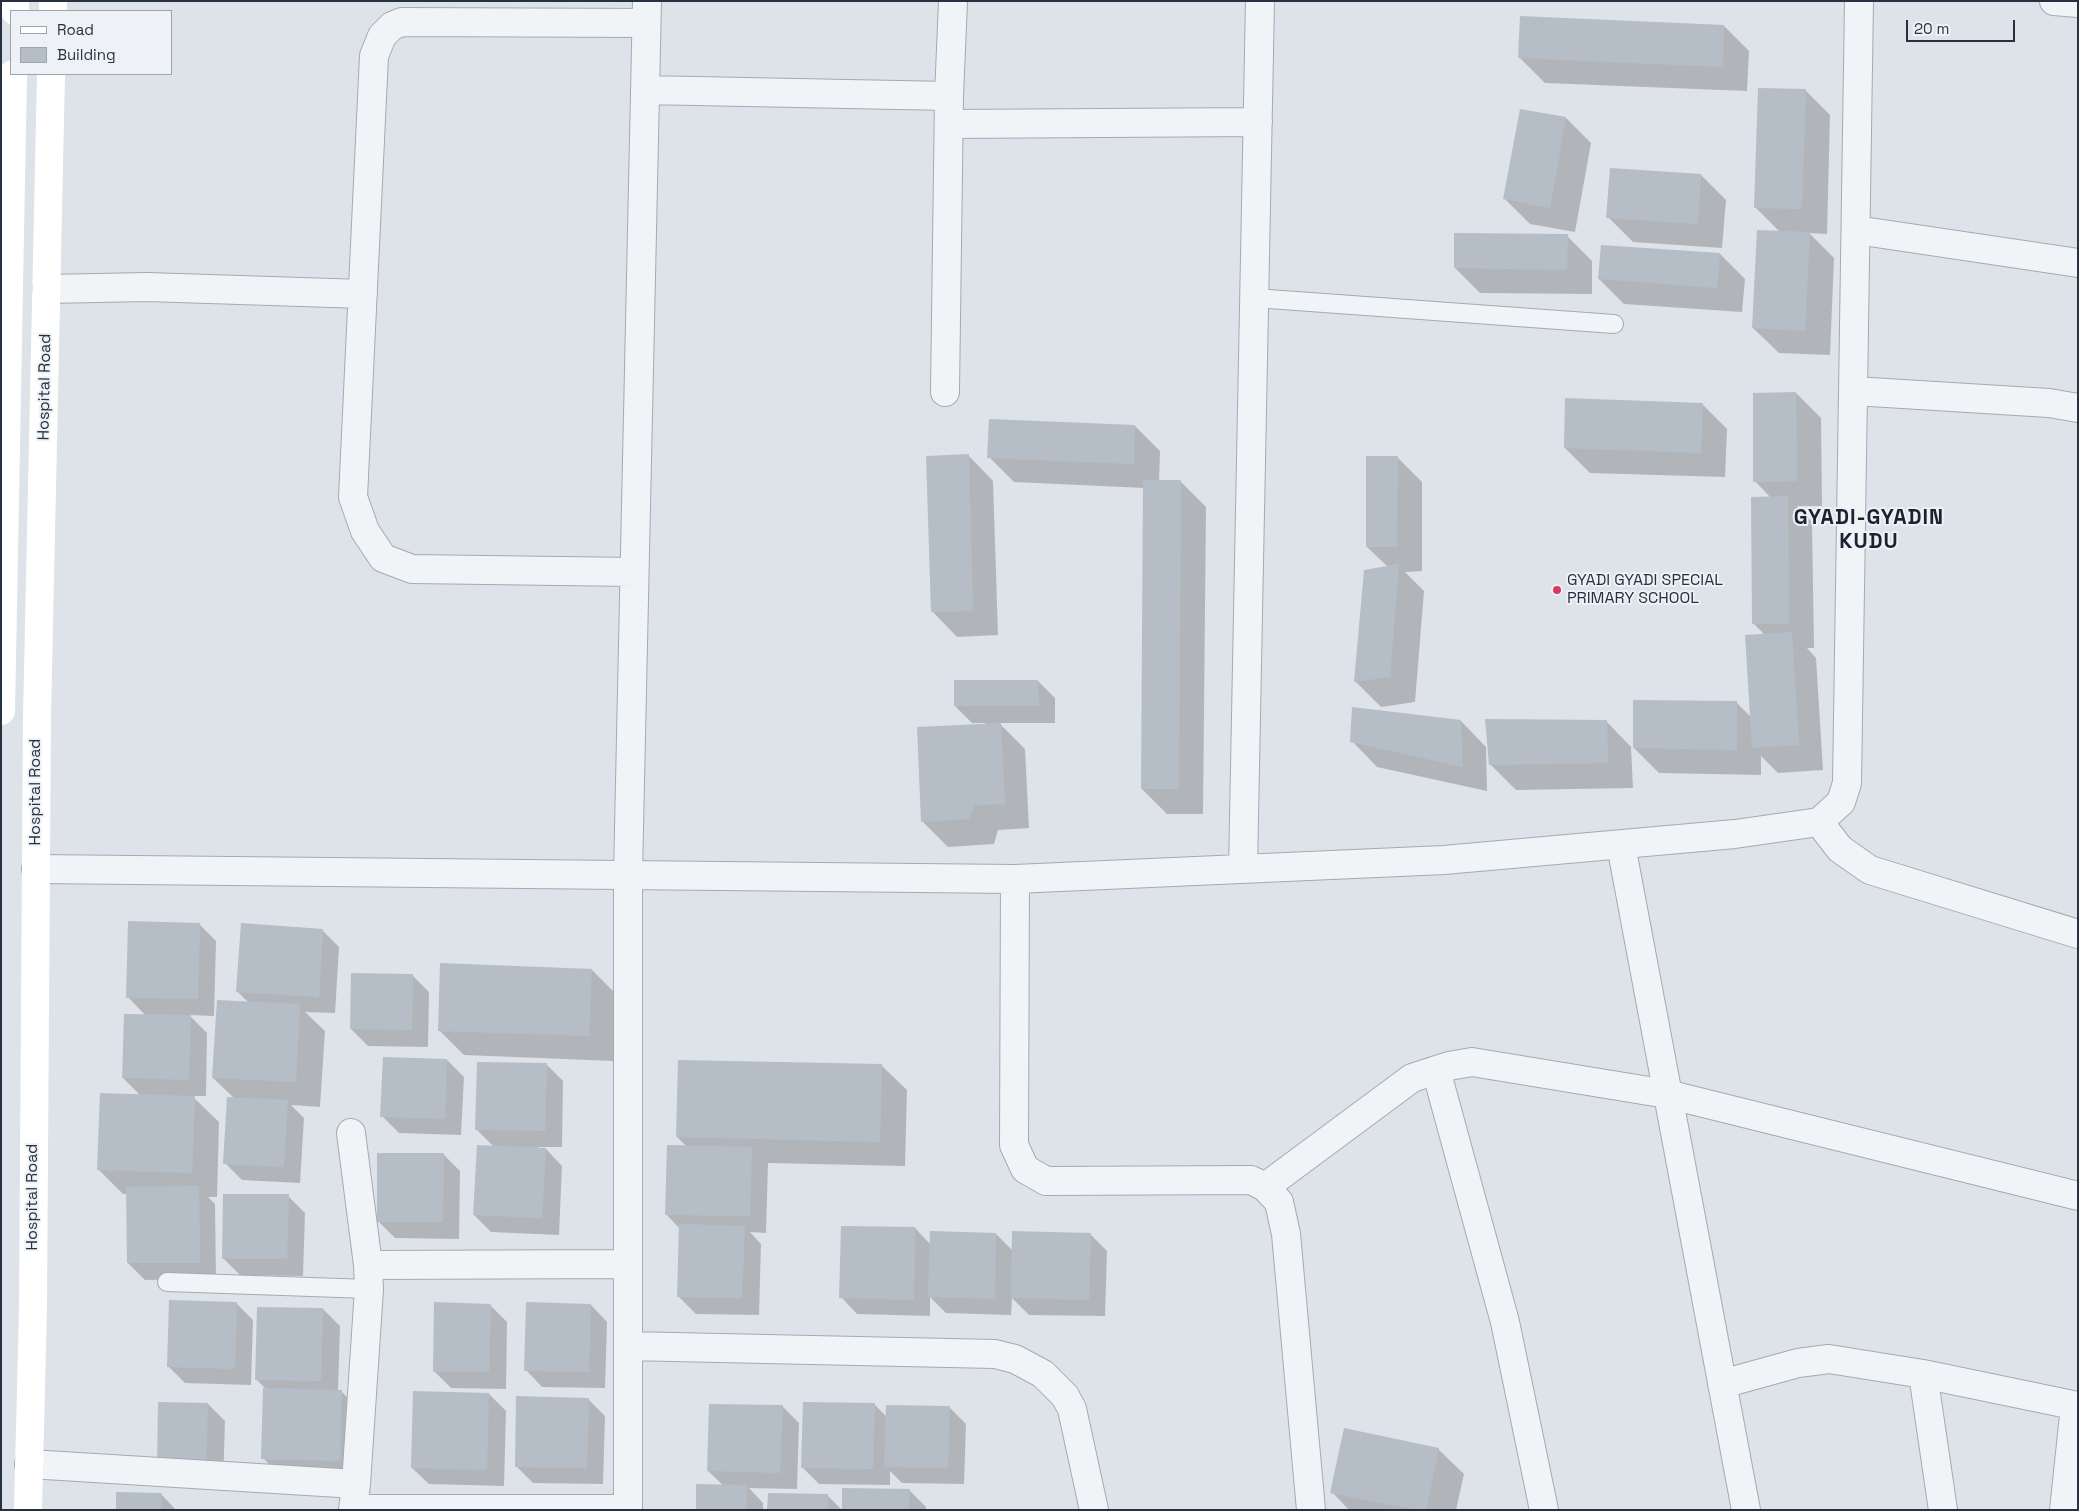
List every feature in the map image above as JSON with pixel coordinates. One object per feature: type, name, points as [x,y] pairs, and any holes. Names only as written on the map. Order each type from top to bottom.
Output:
[{"type":"main road","points":[[1,711],[14,75]]},
{"type":"main road","name":"Hospital Road","points":[[28,1510],[33,1307],[36,716],[51,75]]},
{"type":"street","points":[[945,392],[949,96],[954,1]]},
{"type":"street","points":[[1243,868],[1260,1]]},
{"type":"street","points":[[36,869],[1015,879],[1444,860],[1735,834],[1819,822],[1841,802],[1847,783],[1859,1]]},
{"type":"street","points":[[2054,1],[2078,3]]},
{"type":"street","points":[[29,1464],[354,1501],[628,1509],[628,874],[647,12],[402,22],[392,26],[382,36],[374,56],[353,497],[365,531],[383,558],[412,569],[634,572]]},
{"type":"street","points":[[645,90],[949,96]]},
{"type":"street","points":[[949,124],[1258,122]]},
{"type":"street","points":[[1856,230],[2078,263]]},
{"type":"street","points":[[47,289],[147,287],[363,294]]},
{"type":"street","points":[[1854,391],[2049,403],[2078,408]]},
{"type":"street","points":[[1819,822],[1840,849],[1870,870],[2078,934]]},
{"type":"street","points":[[1621,844],[1746,1510]]},
{"type":"street","points":[[1015,879],[1014,1145],[1025,1169],[1046,1181],[1251,1180],[1265,1187],[1278,1202],[1286,1234],[1311,1510]]},
{"type":"street","points":[[1265,1187],[1412,1078],[1436,1070],[1472,1062],[1667,1094],[2078,1196]]},
{"type":"street","points":[[1436,1070],[1505,1322],[1544,1510]]},
{"type":"street","points":[[351,1133],[369,1277],[354,1501]]},
{"type":"street","points":[[369,1277],[628,1264]]},
{"type":"street","points":[[628,1346],[995,1354],[1015,1359],[1043,1374],[1065,1396],[1072,1408],[1094,1510]]},
{"type":"street","points":[[1722,1384],[1814,1360],[1829,1359],[1923,1374],[2076,1406],[2064,1510]]},
{"type":"street","points":[[1923,1374],[1942,1510]]},
{"type":"lane","points":[[1255,298],[1614,324]]},
{"type":"lane","points":[[167,1282],[369,1277]]},
{"type":"building","points":[[1520,16],[1724,25],[1723,67],[1518,58]]},
{"type":"building","points":[[1758,88],[1806,89],[1802,209],[1754,208]]},
{"type":"building","points":[[1520,109],[1566,117],[1550,208],[1503,199]]},
{"type":"building","points":[[1610,168],[1701,174],[1698,224],[1606,218]]},
{"type":"building","points":[[1757,230],[1810,232],[1805,331],[1752,328]]},
{"type":"building","points":[[1454,233],[1568,234],[1567,270],[1454,268]]},
{"type":"building","points":[[1601,245],[1720,253],[1717,288],[1598,279]]},
{"type":"building","points":[[1796,392],[1797,481],[1753,482],[1753,393]]},
{"type":"building","points":[[1565,398],[1703,403],[1701,453],[1564,448]]},
{"type":"building","points":[[989,419],[1135,425],[1134,464],[987,458]]},
{"type":"building","points":[[969,454],[973,611],[931,612],[926,456]]},
{"type":"building","points":[[1366,456],[1398,456],[1397,547],[1366,547]]},
{"type":"building","points":[[1143,480],[1181,480],[1179,789],[1141,789]]},
{"type":"building","points":[[1788,496],[1789,624],[1752,624],[1751,497]]},
{"type":"building","points":[[1399,564],[1390,677],[1354,682],[1364,570]]},
{"type":"building","points":[[1792,632],[1799,745],[1752,748],[1745,635]]},
{"type":"building","points":[[954,680],[1038,680],[1039,706],[954,706]]},
{"type":"building","points":[[1633,700],[1737,701],[1737,750],[1633,748]]},
{"type":"building","points":[[1352,707],[1461,720],[1463,767],[1350,742]]},
{"type":"building","points":[[1485,719],[1607,720],[1608,763],[1489,765]]},
{"type":"building","points":[[1001,723],[1005,804],[974,805],[969,819],[921,822],[917,727]]},
{"type":"building","points":[[128,921],[200,923],[198,999],[126,998]]},
{"type":"building","points":[[241,923],[323,929],[319,997],[236,992]]},
{"type":"building","points":[[440,963],[592,969],[589,1036],[438,1031]]},
{"type":"building","points":[[351,973],[413,974],[412,1030],[350,1029]]},
{"type":"building","points":[[217,1000],[300,1004],[296,1082],[212,1078]]},
{"type":"building","points":[[124,1014],[191,1015],[189,1080],[122,1078]]},
{"type":"building","points":[[383,1057],[447,1059],[445,1119],[380,1117]]},
{"type":"building","points":[[678,1060],[882,1064],[880,1142],[676,1137]]},
{"type":"building","points":[[477,1062],[547,1063],[545,1131],[475,1130]]},
{"type":"building","points":[[100,1093],[195,1096],[192,1173],[97,1170]]},
{"type":"building","points":[[227,1097],[288,1100],[284,1167],[223,1164]]},
{"type":"building","points":[[477,1145],[546,1148],[542,1218],[473,1215]]},
{"type":"building","points":[[667,1145],[752,1147],[750,1216],[665,1215]]},
{"type":"building","points":[[377,1153],[444,1153],[443,1222],[377,1222]]},
{"type":"building","points":[[199,1186],[200,1263],[127,1263],[126,1187]]},
{"type":"building","points":[[223,1194],[289,1194],[287,1259],[222,1259]]},
{"type":"building","points":[[679,1224],[745,1226],[742,1298],[677,1297]]},
{"type":"building","points":[[841,1226],[915,1227],[914,1300],[839,1298]]},
{"type":"building","points":[[930,1231],[996,1233],[995,1299],[928,1297]]},
{"type":"building","points":[[1012,1231],[1091,1233],[1089,1300],[1011,1298]]},
{"type":"building","points":[[169,1300],[237,1302],[235,1369],[167,1367]]},
{"type":"building","points":[[434,1302],[491,1304],[489,1372],[433,1372]]},
{"type":"building","points":[[526,1302],[591,1304],[589,1372],[524,1371]]},
{"type":"building","points":[[257,1307],[323,1308],[321,1381],[255,1380]]},
{"type":"building","points":[[263,1388],[342,1390],[340,1461],[261,1459]]},
{"type":"building","points":[[413,1391],[489,1393],[487,1470],[411,1468]]},
{"type":"building","points":[[516,1396],[589,1398],[587,1468],[515,1467]]},
{"type":"building","points":[[158,1402],[208,1403],[206,1468],[157,1467]]},
{"type":"building","points":[[803,1402],[875,1403],[873,1469],[801,1468]]},
{"type":"building","points":[[709,1404],[783,1405],[780,1473],[707,1471]]},
{"type":"building","points":[[886,1405],[950,1406],[948,1468],[884,1467]]},
{"type":"building","points":[[1344,1428],[1439,1448],[1426,1510],[1417,1510],[1330,1493]]},
{"type":"building","points":[[696,1484],[747,1485],[746,1510],[696,1510]]},
{"type":"building","points":[[842,1488],[910,1489],[909,1510],[842,1510]]},
{"type":"building","points":[[116,1492],[162,1493],[161,1510],[116,1510]]},
{"type":"building","points":[[768,1493],[828,1494],[828,1510],[767,1510]]},
{"type":"place","name":"GYADI GYADI SPECIAL PRIMARY SCHOOL","points":[[1557,590]]},
{"type":"district","name":"GYADI-GYADIN KUDU","points":[[1869,530]]}]
